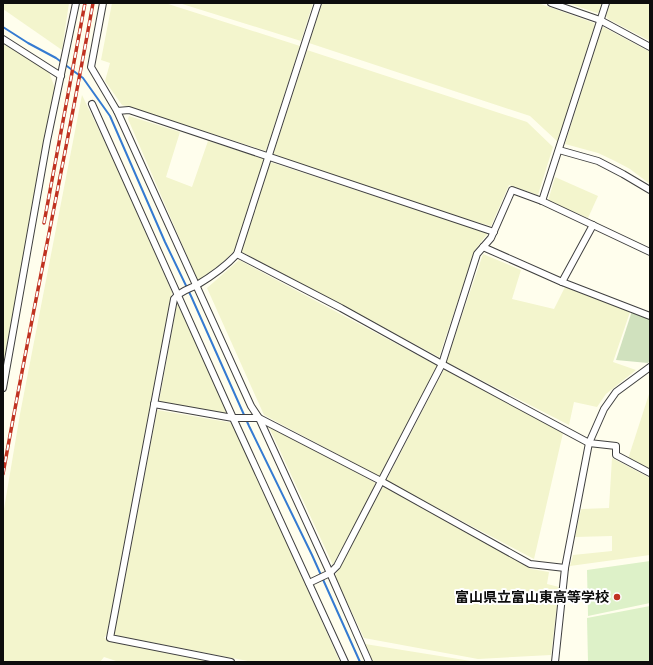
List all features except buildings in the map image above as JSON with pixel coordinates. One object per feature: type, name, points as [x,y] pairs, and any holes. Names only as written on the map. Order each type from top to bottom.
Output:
[{"type":"street","points":[[3,388],[4,373],[46,147],[76,3]]},
{"type":"street","points":[[102,3],[91,67],[117,111],[251,406],[259,418],[330,573],[369,662]]},
{"type":"street","points":[[231,662],[110,638],[174,299],[178,294],[197,285],[225,267],[237,254],[318,3]]},
{"type":"street","points":[[551,3],[600,20],[650,47]]},
{"type":"street","points":[[542,201],[606,3]]},
{"type":"street","points":[[3,39],[60,76]]},
{"type":"street","points":[[92,104],[233,418],[345,662]]},
{"type":"street","points":[[117,111],[129,110],[494,232]]},
{"type":"street","points":[[559,150],[598,161],[650,190]]},
{"type":"street","points":[[309,583],[330,573],[337,566],[442,364],[477,254],[491,238],[512,190],[542,201],[650,252]]},
{"type":"street","points":[[562,282],[593,225]]},
{"type":"street","points":[[483,247],[562,282],[650,316]]},
{"type":"street","points":[[237,254],[341,308],[589,443],[616,446],[616,455],[650,473]]},
{"type":"street","points":[[555,662],[565,568],[589,443],[604,409],[616,392],[650,367]]},
{"type":"street","points":[[154,404],[233,418],[259,418],[381,481],[530,564],[565,568]]},
{"type":"green space","points":[[3,3],[69,3],[62,50],[3,9]]},
{"type":"green space","points":[[112,3],[165,3],[300,46],[266,151],[122,105],[105,81],[110,63],[101,60]]},
{"type":"green space","points":[[179,3],[313,3],[301,41]]},
{"type":"green space","points":[[322,3],[538,3],[594,23],[595,26],[558,142],[530,116],[309,43]]},
{"type":"green space","points":[[567,3],[602,3],[600,12],[597,13]]},
{"type":"green space","points":[[610,3],[650,3],[650,41],[608,19],[606,16]]},
{"type":"green space","points":[[603,27],[650,52],[650,184],[630,169],[598,153],[565,144],[601,29]]},
{"type":"green space","points":[[3,43],[49,72],[55,88],[3,370]]},
{"type":"green space","points":[[307,50],[527,122],[553,147],[538,195],[509,185],[491,226],[448,214],[273,155]]},
{"type":"green space","points":[[82,95],[111,155],[172,292],[107,634],[104,638],[215,662],[119,662],[104,657],[100,662],[3,662],[3,515],[20,414]]},
{"type":"green space","points":[[129,116],[180,132],[166,177],[192,187],[208,141],[265,159],[234,251],[222,263],[198,281],[128,119]]},
{"type":"green space","points":[[270,162],[488,233],[475,250],[439,357],[240,251]]},
{"type":"green space","points":[[555,177],[598,196],[588,218],[548,201]]},
{"type":"green space","points":[[483,254],[521,270],[512,299],[554,309],[565,287],[630,312],[613,362],[636,370],[606,394],[597,407],[574,402],[569,425],[446,362]]},
{"type":"green space","points":[[239,260],[438,366],[380,477],[264,415],[207,288]]},
{"type":"green space","points":[[177,303],[229,414],[159,402]]},
{"type":"green space","points":[[632,311],[650,318],[650,360],[648,363],[616,360]]},
{"type":"green space","points":[[444,369],[563,433],[534,559],[386,481]]},
{"type":"green space","points":[[650,391],[650,470],[628,459]]},
{"type":"green space","points":[[157,410],[233,423],[340,662],[253,662],[114,635]]},
{"type":"green space","points":[[268,425],[374,482],[376,485],[333,565]]},
{"type":"green space","points":[[612,458],[650,478],[650,555],[570,566],[573,555],[612,551],[612,536],[575,537],[581,509],[609,508]]},
{"type":"green space","points":[[384,487],[478,537],[531,569],[549,572],[547,584],[559,587],[551,655],[478,659],[364,638],[335,576],[382,488]]},
{"type":"green space","points":[[650,561],[650,603],[588,616],[587,570]]},
{"type":"green space","points":[[650,606],[650,662],[588,662],[587,618]]},
{"type":"green space","points":[[365,644],[477,662],[373,662]]},
{"type":"waterway","points":[[3,27],[56,58],[83,78],[110,116],[165,242],[191,296],[249,426],[312,555],[360,662]]},
{"type":"railway","points":[[44,223],[85,3]]},
{"type":"railway","points":[[3,474],[93,3]]},
{"type":"place","name":"富山県立富山東高等学校","points":[[617,597]]}]
